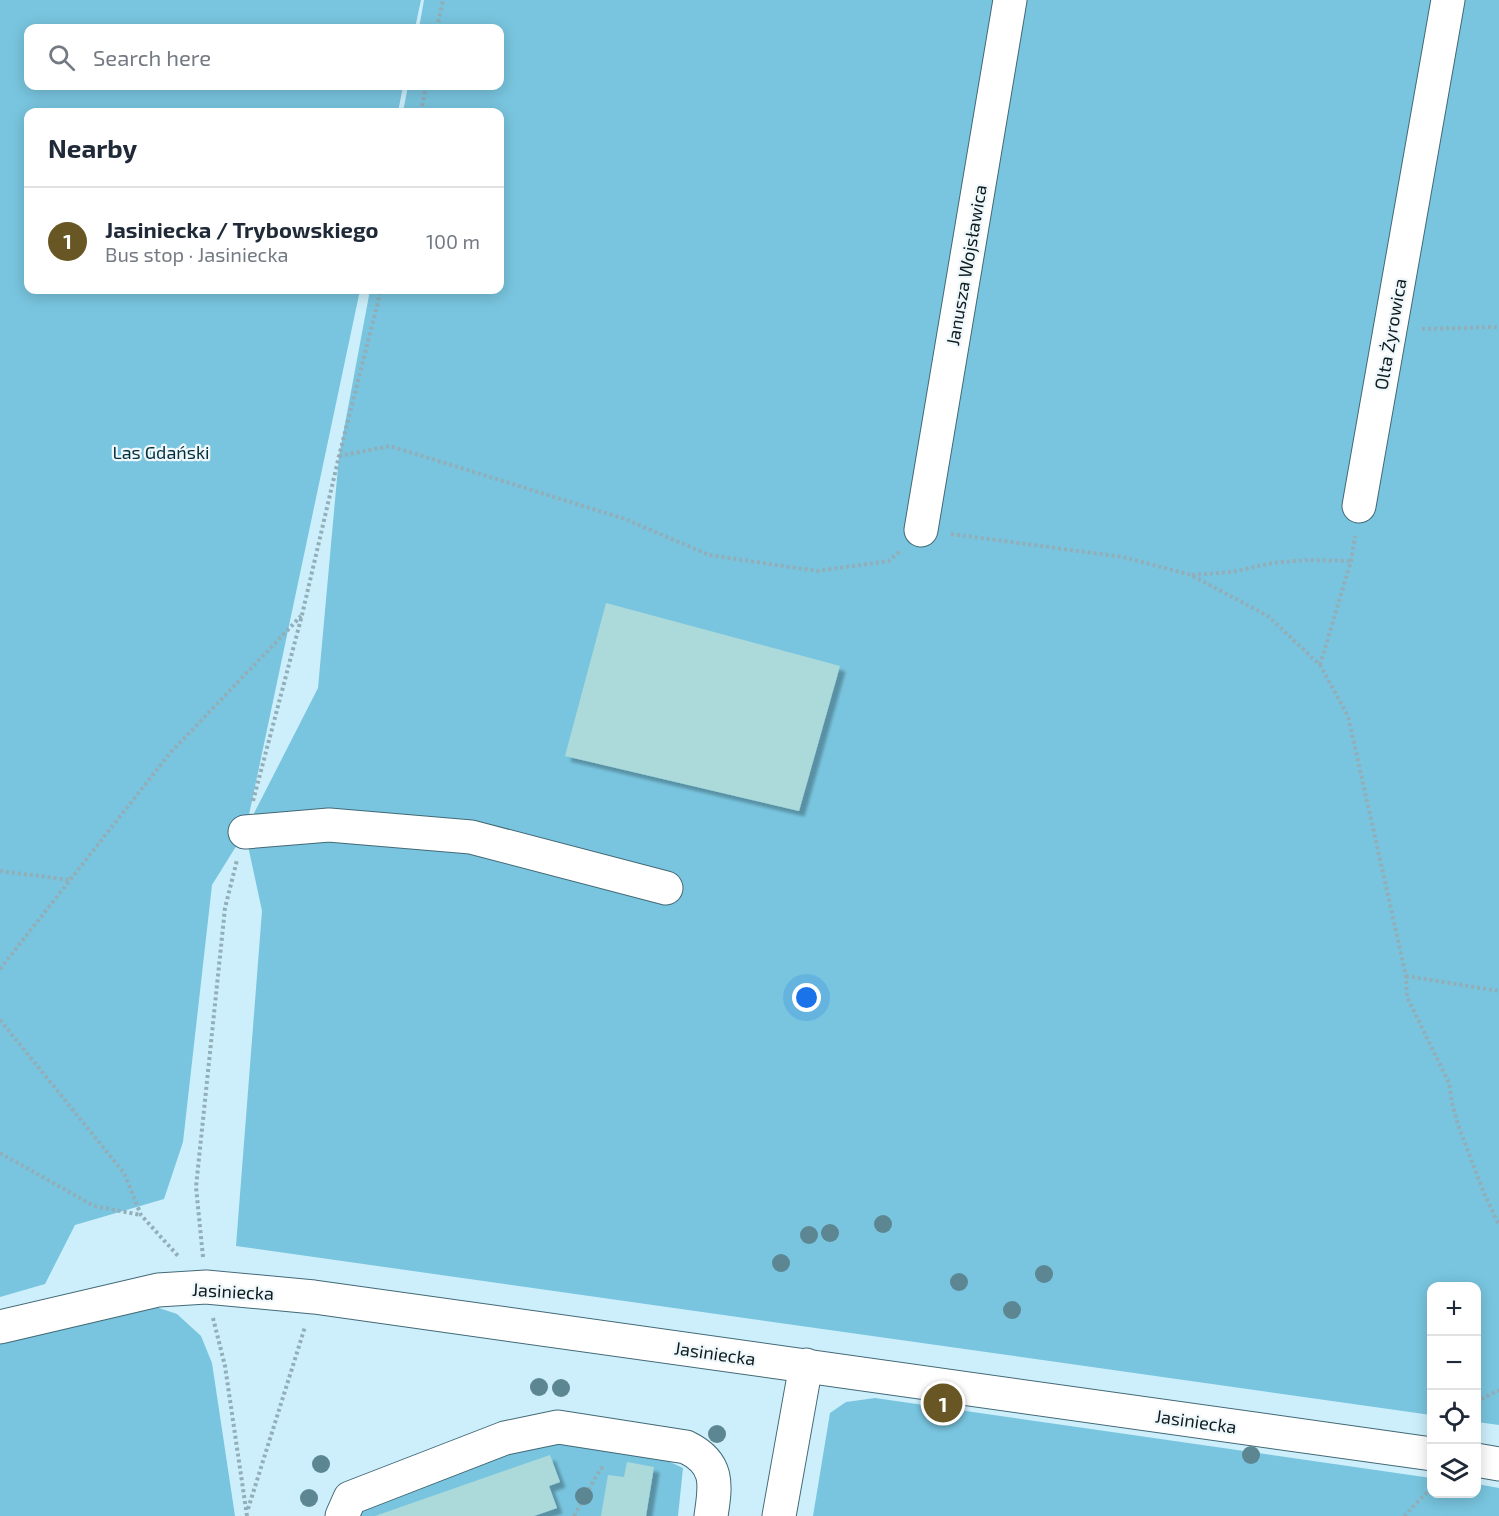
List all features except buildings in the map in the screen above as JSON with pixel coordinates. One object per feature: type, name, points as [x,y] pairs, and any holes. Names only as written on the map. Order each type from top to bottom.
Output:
[{"type":"street","name":"Janusza Wojsławica","points":[[921,530],[1010,0]]},
{"type":"street","name":"Olta Żyrowica","points":[[1359,506],[1448,0]]},
{"type":"street","points":[[245,832],[329,825],[471,837],[666,888]]},
{"type":"street","name":"Jasiniecka","points":[[0,1327],[158,1290],[206,1287],[314,1297],[1427,1453]]},
{"type":"street","points":[[779,1516],[806,1365]]},
{"type":"street","points":[[342,1516],[350,1498],[505,1438],[558,1427],[686,1447],[700,1454],[709,1463],[713,1474],[714,1496],[711,1516]]},
{"type":"street","points":[[1481,1461],[1499,1464]]},
{"type":"path","points":[[438,24],[443,0]]},
{"type":"path","points":[[422,108],[425,90]]},
{"type":"path","points":[[247,1515],[225,1366],[206,1287],[196,1187],[225,908],[302,615],[380,294]]},
{"type":"path","points":[[1391,330],[1499,327]]},
{"type":"path","points":[[339,456],[390,447],[625,519],[709,555],[817,570],[889,561],[921,530],[1123,557],[1191,575],[1268,616],[1320,665],[1348,717],[1406,976],[1407,997],[1449,1083],[1458,1125],[1499,1225]]},
{"type":"path","points":[[1320,665],[1351,561],[1359,506]]},
{"type":"path","points":[[1191,575],[1232,572],[1272,563],[1308,560],[1351,561]]},
{"type":"path","points":[[0,969],[170,753],[302,615]]},
{"type":"path","points":[[0,871],[71,880]]},
{"type":"path","points":[[1406,976],[1499,991]]},
{"type":"path","points":[[0,1020],[124,1173],[141,1215],[206,1287]]},
{"type":"path","points":[[0,1153],[94,1206],[141,1215]]},
{"type":"path","points":[[247,1515],[314,1297]]},
{"type":"path","points":[[1481,1399],[1499,1390]]},
{"type":"path","points":[[574,1516],[598,1473],[628,1438]]},
{"type":"path","points":[[1404,1516],[1427,1492]]},
{"type":"green space","name":"Las Gdański","points":[[0,0],[421,0],[416,24],[24,24],[24,90],[402,90],[399,108],[24,108],[24,294],[359,294],[246,829],[318,688],[339,456],[369,294],[504,294],[504,108],[404,108],[407,90],[504,90],[504,24],[420,24],[424,0],[1499,0],[1499,1425],[1481,1423],[1481,1282],[1427,1282],[1427,1414],[236,1246],[262,911],[245,832],[212,885],[183,1142],[164,1199],[75,1225],[45,1284],[0,1297]]},
{"type":"green space","points":[[153,1306],[177,1314],[201,1336],[212,1363],[235,1516],[0,1516],[0,1342]]},
{"type":"green space","points":[[875,1398],[1427,1477],[1427,1498],[1481,1498],[1481,1485],[1499,1488],[1499,1516],[813,1516],[830,1413],[846,1402]]},
{"type":"green space","points":[[543,1437],[653,1454],[683,1468],[678,1516],[350,1516]]},
{"type":"place","name":"Jasiniecka / Trybowskiego","points":[[943,1403]]}]
